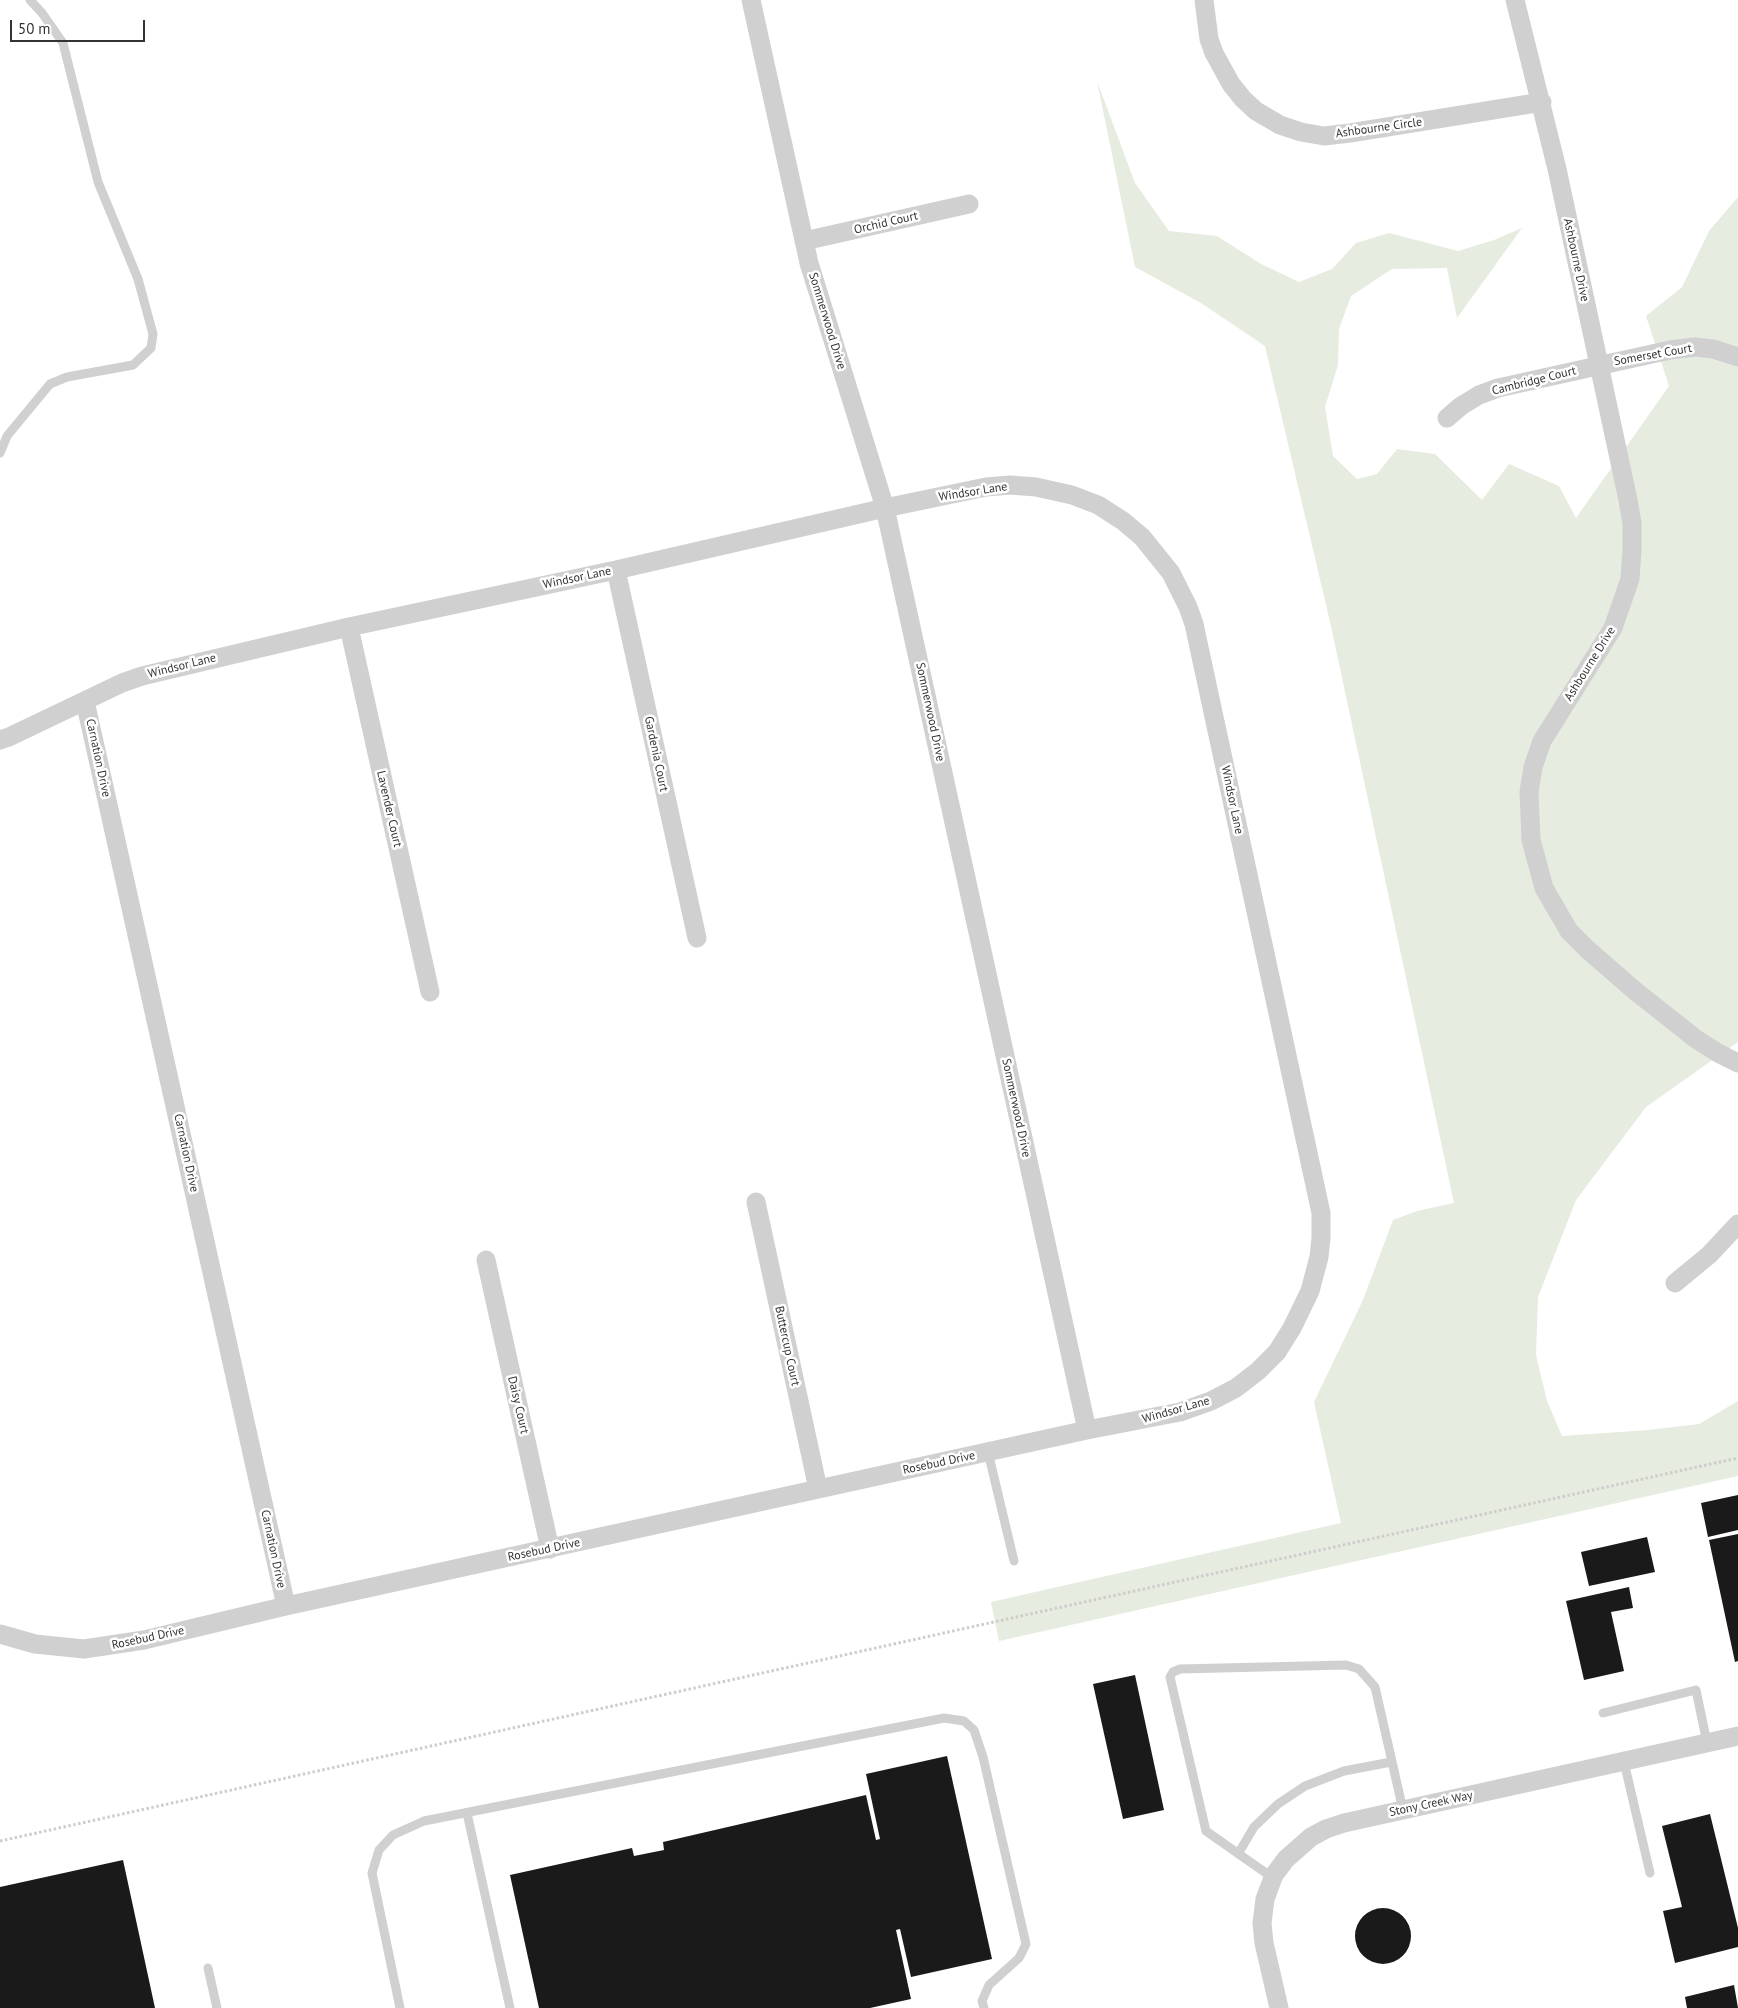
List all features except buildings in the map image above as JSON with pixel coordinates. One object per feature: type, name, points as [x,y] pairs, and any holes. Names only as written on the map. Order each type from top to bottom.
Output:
[{"type":"street","name":"Sommerwood Drive","points":[[751,0],[809,263],[885,508],[1087,1430]]},
{"type":"street","name":"Ashbourne Circle","points":[[1204,0],[1209,39],[1214,53],[1231,84],[1256,111],[1280,125],[1301,132],[1324,136],[1350,134],[1542,102]]},
{"type":"street","name":"Ashbourne Drive","points":[[1515,0],[1542,102],[1632,524],[1630,579],[1613,628],[1542,741],[1533,767],[1529,792],[1531,840],[1536,865],[1544,888],[1569,931],[1587,949],[1634,990],[1690,1034],[1718,1054],[1738,1063]]},
{"type":"street","name":"Orchid Court","points":[[804,241],[969,204]]},
{"type":"street","name":"Somerset Court","points":[[1598,366],[1695,347],[1713,349],[1738,357]]},
{"type":"street","name":"Cambridge Court","points":[[1447,418],[1461,406],[1479,395],[1498,388],[1598,366]]},
{"type":"street","name":"Windsor Lane","points":[[0,740],[122,683],[142,676],[348,627],[616,570],[885,508],[1010,485],[1036,487],[1072,495],[1098,505],[1123,521],[1142,537],[1171,572],[1182,593],[1194,624],[1321,1213],[1321,1238],[1319,1257],[1310,1291],[1292,1328],[1277,1352],[1258,1371],[1236,1388],[1211,1401],[1180,1412],[1087,1430]]},
{"type":"street","name":"Gardenia Court","points":[[616,570],[697,938]]},
{"type":"street","name":"Lavender Court","points":[[348,627],[430,992]]},
{"type":"street","name":"Carnation Drive","points":[[85,701],[286,1606]]},
{"type":"street","name":"Buttercup Court","points":[[756,1202],[818,1489]]},
{"type":"street","points":[[1675,1282],[1709,1255],[1738,1224]]},
{"type":"street","name":"Daisy Court","points":[[486,1260],[550,1549]]},
{"type":"street","name":"Rosebud Drive","points":[[0,1634],[35,1644],[84,1649],[144,1640],[286,1606],[1087,1430]]},
{"type":"street","name":"Stony Creek Way","points":[[1279,2008],[1264,1943],[1262,1924],[1265,1900],[1273,1878],[1286,1858],[1311,1837],[1326,1829],[1403,1810],[1738,1736]]},
{"type":"lane","points":[[0,453],[8,436],[50,384],[67,377],[133,365],[151,348],[152,334],[138,279],[98,182],[63,43],[42,13],[30,0]]},
{"type":"lane","points":[[988,1452],[1014,1561]]},
{"type":"lane","points":[[1273,1878],[1206,1831],[1170,1678],[1173,1672],[1180,1669],[1346,1665],[1359,1669],[1375,1687],[1403,1810]]},
{"type":"lane","points":[[1603,1713],[1696,1690],[1707,1743]]},
{"type":"lane","points":[[400,2008],[372,1873],[379,1850],[393,1835],[424,1821],[944,1718],[964,1721],[974,1730],[983,1757],[1026,1944],[1019,1958],[989,1985],[982,2001],[984,2008]]},
{"type":"lane","points":[[1238,1854],[1254,1827],[1278,1804],[1305,1786],[1344,1772],[1391,1762]]},
{"type":"lane","points":[[1624,1762],[1650,1872]]},
{"type":"lane","points":[[466,1813],[510,2008]]},
{"type":"lane","points":[[208,1968],[217,2008]]},
{"type":"path","points":[[0,1841],[1738,1458]]},
{"type":"shaded area","points":[[1097,81],[1135,183],[1169,231],[1217,236],[1261,264],[1299,282],[1332,269],[1356,243],[1389,233],[1458,251],[1494,240],[1522,228],[1457,318],[1447,268],[1392,269],[1351,296],[1339,329],[1338,365],[1325,407],[1333,456],[1357,479],[1377,474],[1397,449],[1435,454],[1482,500],[1509,464],[1559,486],[1576,518],[1669,386],[1646,316],[1682,287],[1709,231],[1738,197],[1738,1042],[1646,1107],[1576,1200],[1538,1297],[1536,1355],[1547,1401],[1562,1436],[1649,1430],[1699,1424],[1738,1401],[1738,1476],[999,1641],[991,1602],[1341,1523],[1314,1402],[1363,1300],[1393,1220],[1417,1211],[1454,1203],[1331,626],[1265,346],[1201,303],[1135,267]]}]
